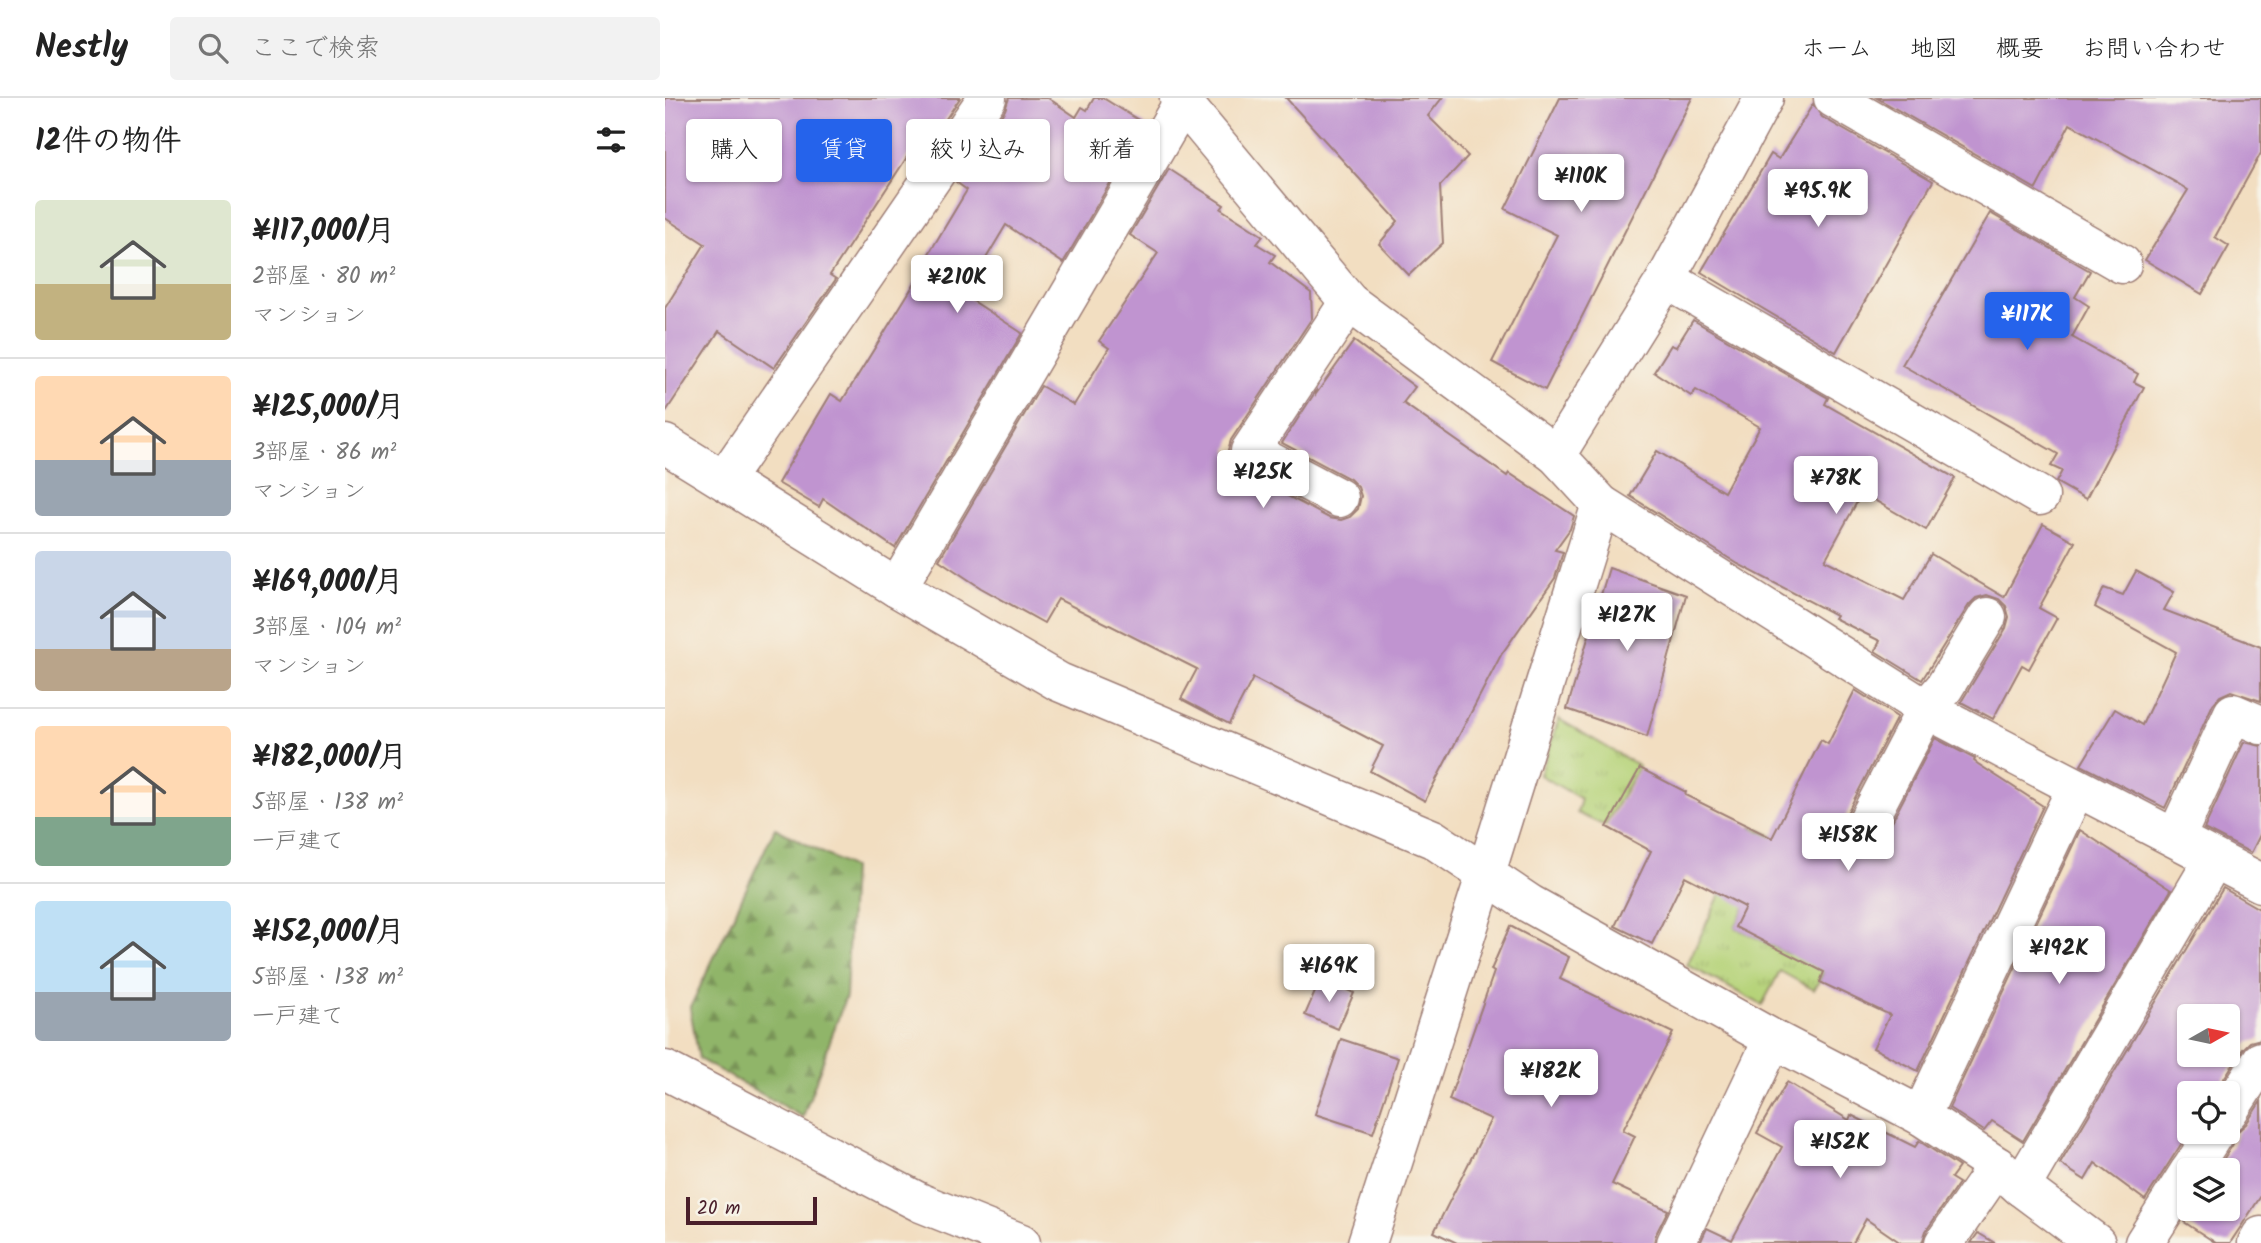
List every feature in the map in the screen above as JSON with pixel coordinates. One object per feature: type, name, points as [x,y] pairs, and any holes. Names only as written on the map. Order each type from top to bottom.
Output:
[{"type":"street","points":[[724,480],[987,98]]},
{"type":"street","points":[[1556,455],[1666,279],[1764,98]]},
{"type":"street","points":[[1833,98],[2122,264]]},
{"type":"street","points":[[897,588],[1181,100],[1349,302],[1556,455],[1601,504],[1926,709],[2261,883]]},
{"type":"street","points":[[1666,279],[2040,496]]},
{"type":"street","points":[[1339,498],[1250,452],[1349,302]]},
{"type":"street","points":[[665,444],[897,588],[1059,682],[1433,839],[1530,904],[1773,1039],[1921,1116],[2097,1243]]},
{"type":"street","points":[[1367,1243],[1601,504]]},
{"type":"street","points":[[1866,824],[1926,709],[1944,688],[1987,617]]},
{"type":"street","points":[[2176,837],[2233,713],[2261,725]]},
{"type":"street","points":[[1921,1116],[2076,788]]},
{"type":"street","points":[[1944,1243],[2009,1177],[2214,859]]},
{"type":"street","points":[[1676,1243],[1773,1039]]},
{"type":"street","points":[[2240,1093],[2261,1061]]},
{"type":"street","points":[[665,1070],[921,1203],[1021,1243]]},
{"type":"street","points":[[2144,1243],[2177,1191]]},
{"type":"street","points":[[2257,1243],[2261,1236]]},
{"type":"green space","points":[[1559,719],[1639,766],[1605,826],[1577,813],[1581,799],[1540,775]]},
{"type":"green space","points":[[1752,826],[1819,859],[1768,861],[1735,927],[1788,954],[1821,888],[1850,923],[1814,990],[1780,971],[1762,1005],[1687,965]]},
{"type":"green space","points":[[775,828],[852,868],[846,996],[803,1117],[699,1059],[690,1008]]},
{"type":"building","points":[[665,98],[960,98],[946,119],[906,119],[906,159],[892,180],[892,119],[796,119],[796,182],[891,182],[830,275],[836,279],[774,368],[719,331],[665,413],[665,308],[705,244],[665,218]]},
{"type":"building","points":[[1009,98],[1048,98],[1076,117],[1082,107],[1087,110],[1094,98],[1103,98],[1137,119],[1064,119],[1064,182],[1111,182],[1063,263],[1006,225],[964,295],[1022,333],[895,548],[823,499],[819,507],[778,483],[831,394],[842,401],[924,268],[921,267],[967,190],[956,182],[1050,182],[1050,119],[999,119]]},
{"type":"building","points":[[1286,98],[1442,98],[1428,116],[1468,156],[1440,186],[1443,243],[1409,275],[1379,244],[1398,221]]},
{"type":"building","points":[[1560,98],[1692,98],[1545,390],[1492,362],[1557,235],[1505,209]]},
{"type":"building","points":[[1877,98],[2261,98],[2261,153],[2215,237],[2229,246],[2202,294],[2145,260],[2188,190],[2177,183],[2070,124],[2036,189]]},
{"type":"building","points":[[1813,104],[1822,117],[1933,181],[1836,352],[1701,272],[1771,154],[1779,159]]},
{"type":"building","points":[[1169,169],[1224,205],[1221,209],[1263,236],[1257,244],[1275,255],[1270,262],[1311,293],[1312,318],[1231,440],[1228,450],[1231,461],[1239,470],[1329,518],[1341,520],[1350,517],[1358,509],[1361,496],[1358,487],[1350,479],[1282,443],[1316,391],[1316,394],[1354,341],[1415,387],[1403,403],[1507,476],[1509,473],[1574,516],[1570,529],[1555,550],[1563,552],[1555,578],[1501,655],[1425,801],[1370,771],[1383,746],[1253,678],[1229,724],[1181,699],[1197,669],[1058,599],[1044,623],[981,588],[939,560],[1041,386],[1074,405],[1109,348],[1099,341],[1158,253],[1130,235]]},
{"type":"building","points":[[1990,213],[2090,271],[2075,297],[2089,306],[2072,337],[2138,374],[2134,382],[2144,387],[2086,499],[2056,482],[2062,471],[2051,466],[2058,454],[1902,365]]},
{"type":"building","points":[[1693,320],[1828,398],[1825,404],[1955,478],[1926,530],[1862,493],[1825,560],[1904,600],[1931,554],[2004,597],[2043,524],[2075,542],[2039,608],[2057,618],[2029,669],[2022,665],[1993,719],[1961,702],[2006,628],[2009,617],[2006,606],[1999,599],[1987,595],[1976,598],[1969,605],[1922,680],[1875,651],[1880,641],[1738,564],[1630,496],[1657,451],[1724,492],[1760,427],[1696,390],[1691,396],[1654,372],[1671,345],[1676,347]]},
{"type":"building","points":[[1609,568],[1686,595],[1647,737],[1567,709]]},
{"type":"building","points":[[2136,571],[2174,592],[2164,610],[2261,647],[2261,701],[2231,691],[2220,696],[2213,704],[2165,808],[2081,765],[2115,709],[2142,725],[2176,652],[2095,607],[2104,588],[2123,595]]},
{"type":"building","points":[[1855,690],[1897,717],[1846,815],[1844,826],[1847,835],[1855,843],[1868,846],[1877,843],[1885,835],[1935,738],[1975,759],[1978,764],[2043,806],[1918,1071],[1873,1048],[1890,1015],[1820,982],[1824,972],[1735,927],[1745,907],[1685,876],[1652,944],[1615,926],[1651,851],[1607,827],[1640,768],[1686,792],[1685,795],[1772,838],[1821,740],[1828,744]]},
{"type":"building","points":[[2244,742],[2261,746],[2261,833],[2251,853],[2204,829]]},
{"type":"building","points":[[2080,830],[2171,890],[2023,1141],[1992,1121],[1984,1131],[1949,1108]]},
{"type":"building","points":[[2223,888],[2261,910],[2261,1039],[2250,1042],[2240,1054],[2240,1004],[2177,1004],[2177,1068],[2231,1068],[2222,1081],[2177,1081],[2177,1144],[2181,1144],[2145,1200],[2095,1163],[2085,1180],[2060,1164]]},
{"type":"building","points":[[1510,926],[1569,957],[1560,979],[1673,1033],[1623,1130],[1635,1136],[1612,1184],[1668,1210],[1654,1243],[1457,1243],[1434,1232],[1491,1119],[1449,1100],[1494,972],[1491,970]]},
{"type":"building","points":[[1321,978],[1354,993],[1338,1029],[1305,1015]]},
{"type":"building","points":[[1341,1039],[1398,1058],[1373,1133],[1315,1114]]},
{"type":"building","points":[[1787,1082],[1849,1120],[1851,1115],[1915,1147],[1919,1141],[1959,1167],[1951,1178],[1959,1183],[1926,1231],[1922,1243],[1901,1243],[1866,1219],[1853,1243],[1700,1243],[1707,1228],[1732,1240],[1782,1147],[1757,1133]]},
{"type":"building","points":[[2261,1101],[2261,1196],[2230,1243],[2216,1243],[2184,1222],[2240,1221],[2240,1158],[2224,1158],[2233,1144],[2240,1144],[2240,1129]]},
{"type":"building","points":[[1978,1233],[1995,1243],[1971,1243]]}]
